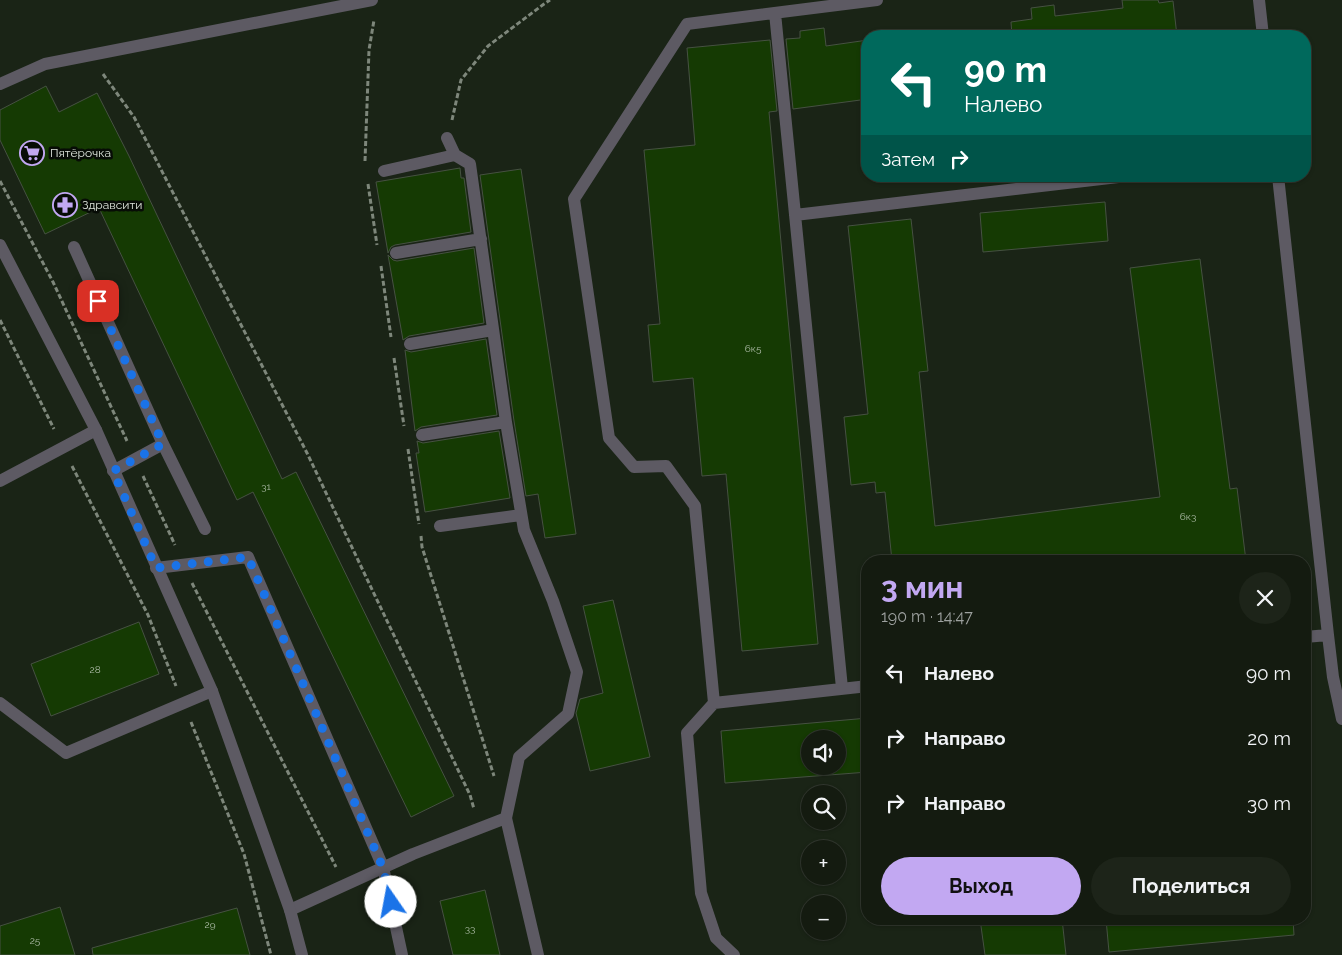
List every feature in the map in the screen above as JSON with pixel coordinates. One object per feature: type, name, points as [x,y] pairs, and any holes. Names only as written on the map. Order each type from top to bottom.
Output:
[{"type":"street","points":[[0,84],[46,64],[372,0]]},
{"type":"street","points":[[714,703],[695,506],[666,466],[634,467],[609,438],[574,200],[686,24],[877,0]]},
{"type":"street","points":[[1259,0],[1262,30]]},
{"type":"street","points":[[775,13],[842,688]]},
{"type":"street","points":[[447,138],[455,155],[470,164],[506,422],[524,530],[553,601],[577,672],[568,714],[519,757],[506,818],[538,955]]},
{"type":"street","points":[[384,171],[455,155]]},
{"type":"street","points":[[795,215],[1076,182]]},
{"type":"street","points":[[1279,182],[1328,635],[1333,677],[1342,720]]},
{"type":"street","points":[[396,253],[481,239]]},
{"type":"street","points":[[0,245],[96,430],[212,691],[290,910],[302,955]]},
{"type":"street","points":[[74,247],[163,444],[204,529]]},
{"type":"street","points":[[410,344],[493,330]]},
{"type":"street","points":[[422,435],[506,422]]},
{"type":"street","points":[[0,481],[96,430]]},
{"type":"street","points":[[113,471],[163,444]]},
{"type":"street","points":[[440,526],[521,515]]},
{"type":"street","points":[[156,568],[248,557],[383,868],[402,955]]},
{"type":"street","points":[[1311,637],[1328,635]]},
{"type":"street","points":[[734,955],[716,938],[701,893],[687,733],[714,703],[861,687]]},
{"type":"street","points":[[0,703],[66,753],[212,691]]},
{"type":"street","points":[[290,910],[413,854],[506,818]]},
{"type":"path","points":[[447,138],[461,80],[488,46],[550,0]]},
{"type":"path","points":[[365,163],[368,50],[375,17]]},
{"type":"path","points":[[90,55],[134,117],[307,453],[470,795],[480,828]]},
{"type":"path","points":[[0,181],[52,282],[130,447]]},
{"type":"path","points":[[368,182],[378,252]]},
{"type":"path","points":[[380,261],[392,340]]},
{"type":"path","points":[[0,320],[148,615],[244,854],[271,955]]},
{"type":"path","points":[[393,350],[405,429]]},
{"type":"path","points":[[408,449],[422,548],[496,784]]},
{"type":"path","points":[[142,474],[178,552]]},
{"type":"path","points":[[190,579],[338,870]]},
{"type":"building","points":[[1122,0],[1158,0],[1159,3],[1173,1],[1176,30],[1012,30],[1011,22],[1032,19],[1031,8],[1054,5],[1055,16],[1123,8]]},
{"type":"building","points":[[824,28],[826,46],[861,41],[861,100],[793,109],[786,39],[800,38],[800,31]]},
{"type":"building","points":[[770,40],[777,111],[769,112],[818,644],[742,651],[726,474],[702,476],[693,378],[653,382],[648,325],[660,324],[644,150],[695,145],[687,48]]},
{"type":"building","points":[[46,86],[59,112],[97,93],[129,156],[282,479],[296,472],[454,796],[411,817],[253,492],[237,500],[99,208],[45,234],[0,140],[0,110]]},
{"type":"building","points":[[460,168],[461,178],[464,178],[471,232],[395,245],[391,247],[388,253],[376,182]]},
{"type":"building","points":[[521,169],[576,534],[545,538],[538,494],[526,496],[480,175]]},
{"type":"building","points":[[1105,202],[1108,241],[983,252],[980,213]]},
{"type":"building","points":[[911,219],[928,371],[919,372],[935,526],[1160,497],[1130,268],[1200,259],[1230,489],[1237,488],[1245,555],[891,555],[885,492],[876,493],[875,482],[851,485],[844,417],[868,414],[848,226]]},
{"type":"building","points":[[474,248],[484,323],[409,336],[403,340],[388,255],[397,261]]},
{"type":"building","points":[[486,339],[497,415],[421,427],[415,431],[405,350],[411,352]]},
{"type":"building","points":[[499,431],[510,498],[425,512],[416,453],[419,453],[417,441],[423,443]]},
{"type":"building","points":[[613,600],[650,757],[590,771],[576,713],[580,699],[603,693],[583,606]]},
{"type":"building","points":[[139,622],[159,674],[51,716],[31,664]]},
{"type":"building","points":[[861,719],[861,773],[846,774],[846,730],[801,730],[801,775],[829,775],[725,783],[721,731]]},
{"type":"building","points":[[485,890],[500,955],[453,955],[440,901]]},
{"type":"building","points":[[60,907],[75,955],[0,955],[0,926]]},
{"type":"building","points":[[237,908],[250,955],[93,955],[92,948]]},
{"type":"building","points":[[981,925],[1063,925],[1066,955],[985,955]]},
{"type":"building","points":[[1107,925],[1293,925],[1294,935],[1109,952]]},
{"type":"place","name":"Пятёрочка","points":[[32,153]]},
{"type":"place","name":"Здравсити","points":[[65,205]]},
{"type":"route","points":[[98,301],[163,444],[113,471],[156,568],[248,557],[383,868],[391,902]]}]
